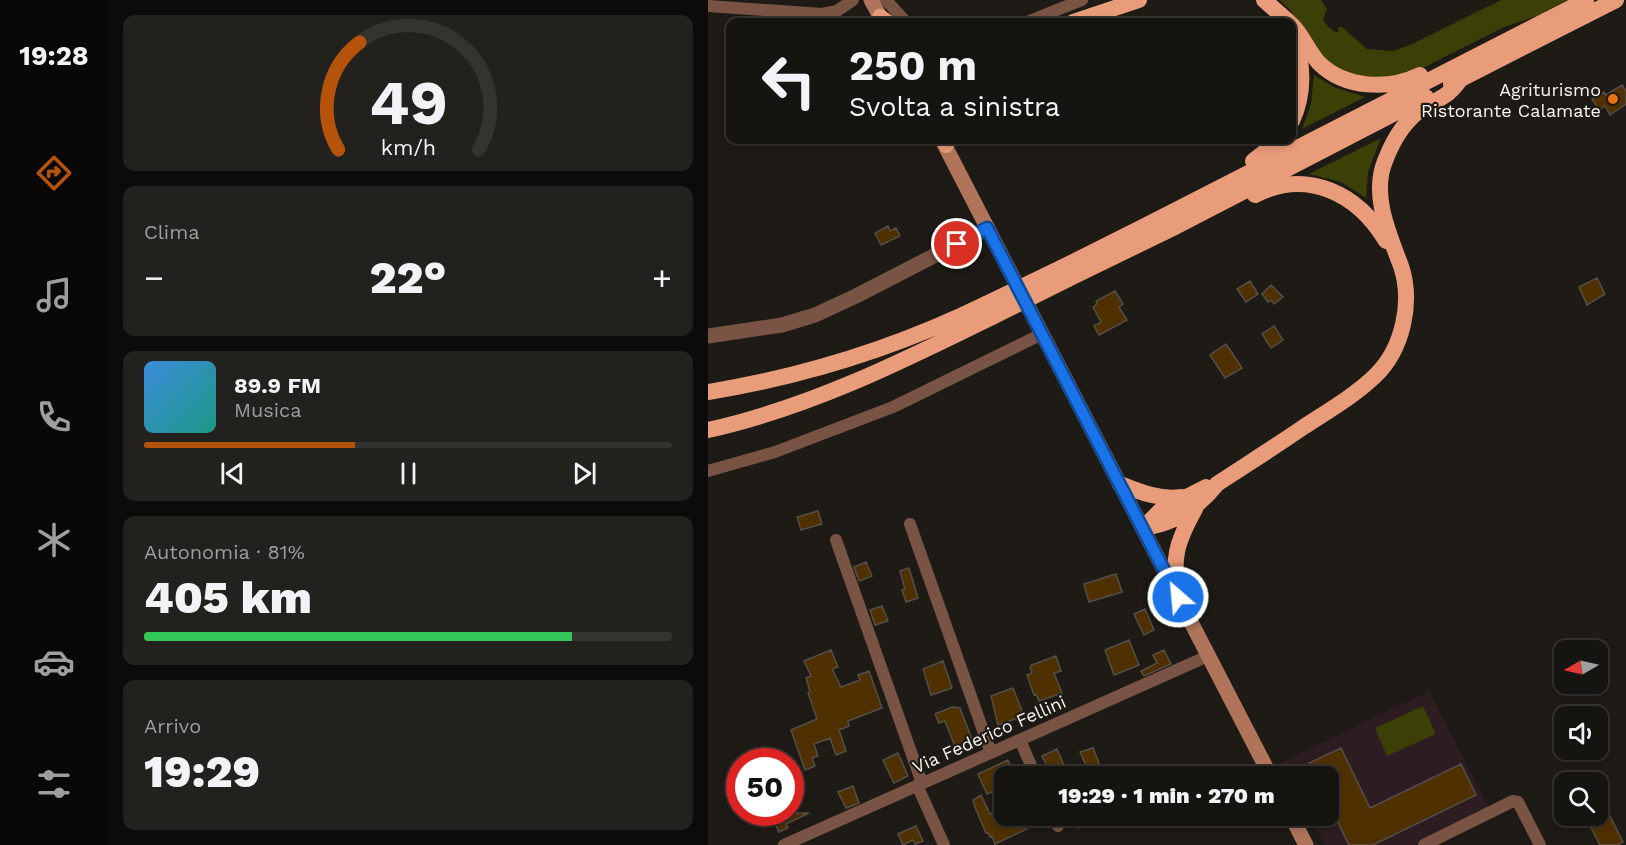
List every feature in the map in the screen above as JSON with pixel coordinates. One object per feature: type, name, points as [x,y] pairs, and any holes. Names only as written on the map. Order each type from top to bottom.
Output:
[{"type":"highway","points":[[1085,18],[1139,0]]},
{"type":"highway","points":[[1264,0],[1283,18]]},
{"type":"highway","points":[[708,430],[757,417],[819,396],[918,353],[989,310],[1064,273],[1151,224],[1586,0]]},
{"type":"highway","points":[[1064,273],[1177,226],[1616,0]]},
{"type":"highway","points":[[1296,34],[1314,57],[1328,70],[1356,82],[1383,85],[1409,80],[1505,33],[1536,26]]},
{"type":"highway","points":[[1296,45],[1302,83],[1296,111]]},
{"type":"highway","points":[[1143,528],[1161,510],[1193,499],[1217,484],[1352,395],[1377,375],[1392,353],[1401,331],[1406,304],[1404,277],[1382,211],[1380,190],[1383,164],[1393,142],[1405,124],[1423,108],[1450,93],[1460,80]]},
{"type":"highway","points":[[1151,224],[1187,194],[1257,159],[1276,144]]},
{"type":"highway","points":[[1177,226],[1218,215],[1271,189],[1287,185],[1319,187],[1340,194],[1364,210],[1377,225],[1398,259]]},
{"type":"highway","points":[[708,392],[792,375],[854,358],[989,310]]},
{"type":"highway","points":[[1120,484],[1155,497],[1193,499]]},
{"type":"highway","points":[[1178,597],[1175,576],[1178,544],[1193,499]]},
{"type":"main road","points":[[871,0],[881,18]]},
{"type":"main road","points":[[945,144],[1266,766]]},
{"type":"main road","points":[[1296,826],[1306,845]]},
{"type":"street","points":[[708,6],[822,14],[837,11],[853,0]]},
{"type":"street","points":[[886,0],[902,18]]},
{"type":"street","points":[[1037,18],[1082,0]]},
{"type":"street","points":[[708,336],[782,325],[815,315],[856,297],[987,228]]},
{"type":"street","points":[[708,471],[775,452],[893,407],[1042,333]]},
{"type":"street","points":[[910,524],[991,753]]},
{"type":"street","points":[[836,540],[920,784],[944,845]]},
{"type":"street","name":"Via Federico Fellini","points":[[784,845],[1208,656]]},
{"type":"street","points":[[1020,740],[1031,766]]},
{"type":"street","points":[[1424,845],[1513,801],[1518,802],[1540,845]]},
{"type":"shaded area","points":[[1280,0],[1321,0],[1327,9],[1323,19],[1327,26],[1335,32],[1338,32],[1338,27],[1342,27],[1367,49],[1393,51],[1408,46],[1501,0],[1567,0],[1537,16],[1504,27],[1401,77],[1358,78],[1326,62],[1291,11]]},
{"type":"shaded area","points":[[1314,75],[1334,87],[1365,97],[1302,129],[1311,104]]},
{"type":"shaded area","points":[[1381,138],[1368,172],[1366,198],[1341,182],[1309,174]]},
{"type":"shaded area","points":[[1429,691],[1489,808],[1414,845],[1325,845],[1315,826],[1339,826],[1339,766],[1281,766],[1280,763]]},
{"type":"shaded area","points":[[1423,706],[1436,734],[1387,756],[1375,728]]},
{"type":"building","points":[[1622,85],[1626,91],[1626,104],[1610,115],[1605,106],[1599,110],[1592,99],[1604,92],[1606,95]]},
{"type":"building","points":[[888,226],[890,231],[896,228],[900,236],[881,245],[875,233]]},
{"type":"building","points":[[1597,278],[1605,294],[1587,305],[1579,287]]},
{"type":"building","points":[[1250,281],[1258,294],[1246,302],[1237,289]]},
{"type":"building","points":[[1271,285],[1283,297],[1274,304],[1271,300],[1268,302],[1262,294]]},
{"type":"building","points":[[1115,291],[1123,304],[1119,307],[1127,320],[1099,335],[1094,326],[1101,322],[1093,307],[1097,304],[1096,301]]},
{"type":"building","points":[[1274,326],[1283,340],[1271,348],[1262,334]]},
{"type":"building","points":[[1226,344],[1242,368],[1225,378],[1210,355]]},
{"type":"building","points":[[818,511],[822,524],[801,530],[797,517]]},
{"type":"building","points":[[866,562],[872,576],[859,581],[854,567]]},
{"type":"building","points":[[909,568],[918,598],[906,602],[900,571]]},
{"type":"building","points":[[1116,574],[1122,592],[1089,602],[1084,584]]},
{"type":"building","points":[[882,606],[888,621],[875,625],[870,610]]},
{"type":"building","points":[[1145,609],[1154,630],[1144,635],[1134,614]]},
{"type":"building","points":[[1129,640],[1139,665],[1114,675],[1105,650]]},
{"type":"building","points":[[831,650],[838,667],[832,669],[841,687],[860,680],[858,675],[869,671],[882,708],[848,721],[849,726],[839,730],[846,751],[836,755],[830,738],[814,744],[818,756],[812,758],[815,766],[805,770],[804,748],[797,748],[791,730],[817,719],[808,693],[810,692],[806,678],[811,676],[804,661]]},
{"type":"building","points":[[1164,650],[1171,664],[1144,676],[1141,671],[1157,663],[1153,655]]},
{"type":"building","points":[[1056,656],[1061,671],[1054,673],[1062,693],[1039,701],[1036,694],[1034,695],[1027,675],[1032,673],[1030,667]]},
{"type":"building","points":[[943,661],[952,688],[931,695],[923,669]]},
{"type":"building","points":[[1013,688],[1024,716],[998,725],[991,696]]},
{"type":"building","points":[[952,707],[960,708],[973,742],[956,749],[945,721],[939,723],[935,714]]},
{"type":"building","points":[[1093,748],[1100,766],[1086,766],[1080,752]]},
{"type":"building","points":[[1341,748],[1370,808],[1461,764],[1476,795],[1373,845],[1349,845],[1339,824],[1339,766],[1310,766],[1309,763]]},
{"type":"building","points":[[1057,749],[1064,766],[1047,766],[1042,756]]},
{"type":"building","points":[[898,753],[908,776],[894,783],[883,760]]},
{"type":"building","points":[[1008,760],[1010,766],[995,766]]},
{"type":"building","points":[[994,767],[994,791],[987,794],[978,774]]},
{"type":"building","points":[[853,786],[859,803],[846,808],[838,792]]},
{"type":"building","points":[[981,795],[990,814],[994,812],[994,826],[1026,826],[1027,829],[995,844],[992,836],[986,833],[973,800]]},
{"type":"building","points":[[1608,812],[1623,842],[1618,845],[1600,845],[1590,826],[1608,826]]},
{"type":"building","points":[[776,826],[787,826],[788,828],[779,832]]},
{"type":"building","points":[[916,826],[923,841],[915,844],[913,840],[903,845],[898,834]]},
{"type":"place","name":"Agriturismo Ristorante Calamate","points":[[1613,99]]},
{"type":"route","points":[[957,244],[987,228],[1178,597]]}]
